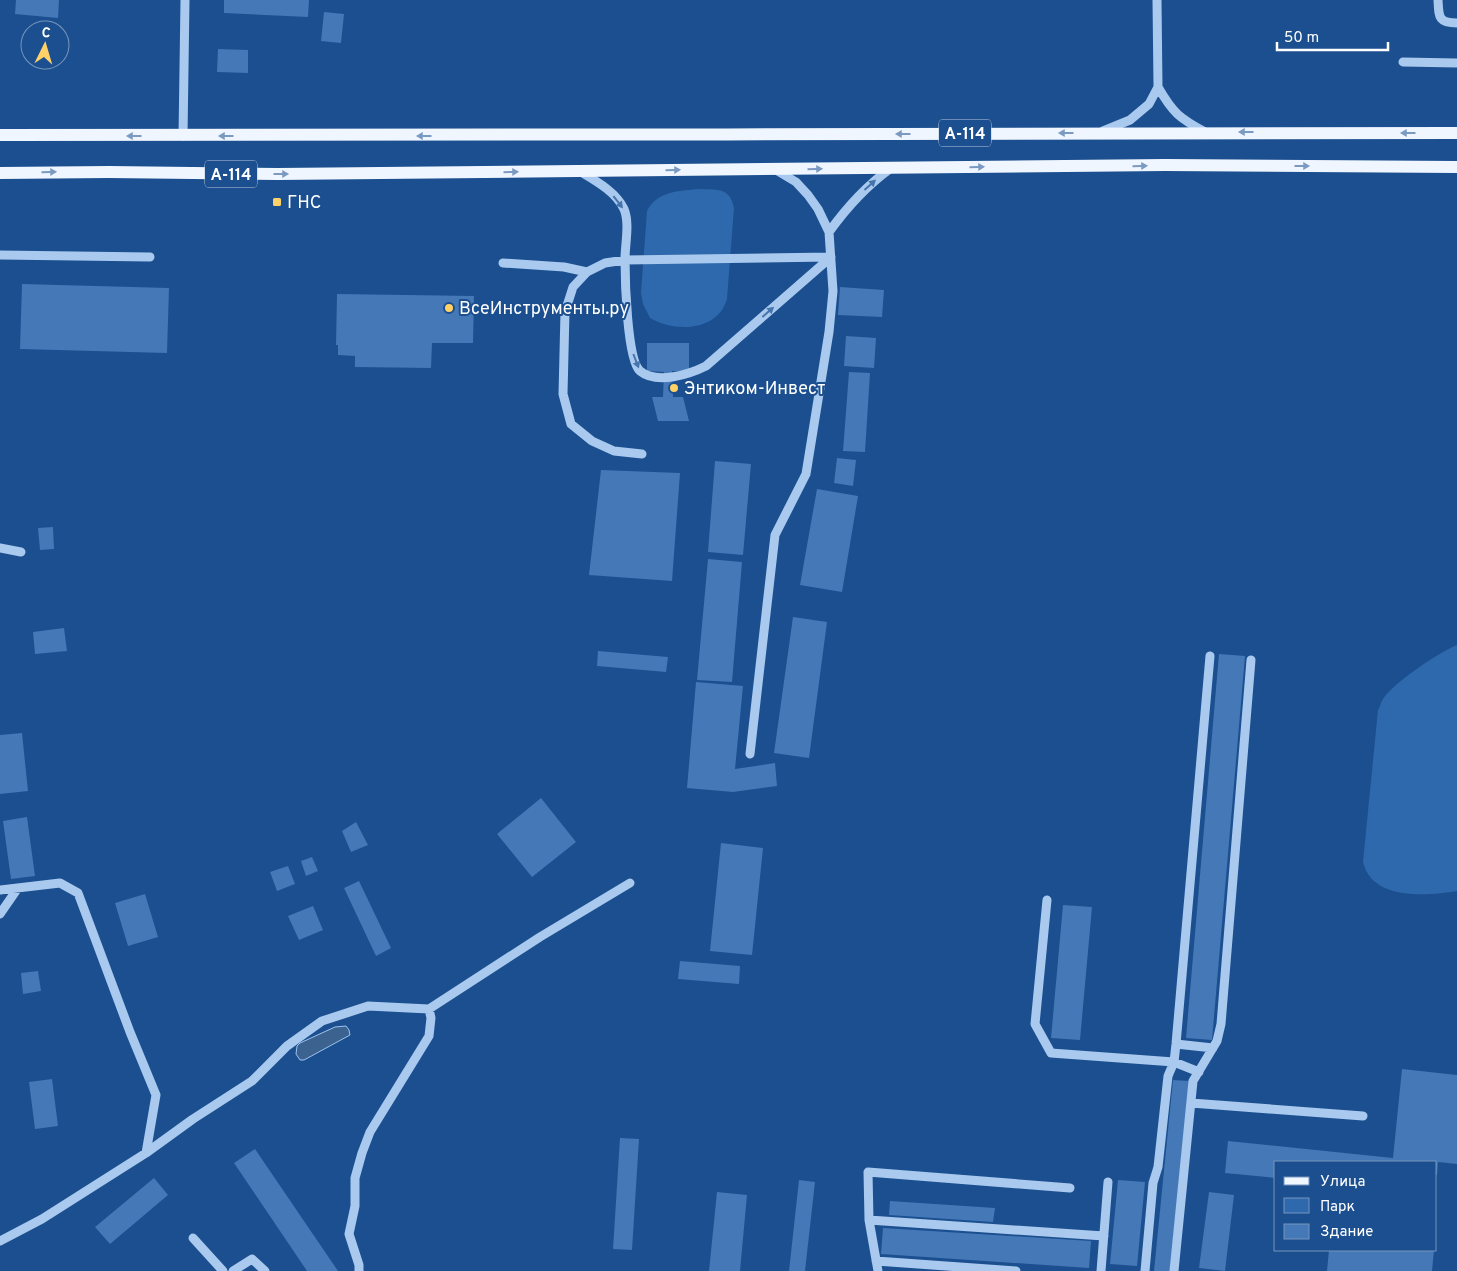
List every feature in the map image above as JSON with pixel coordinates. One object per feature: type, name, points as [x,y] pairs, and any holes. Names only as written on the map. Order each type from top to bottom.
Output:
[{"type":"main road","name":"А-114","points":[[0,135],[463,136],[1100,132],[1457,133]]},
{"type":"main road","name":"А-114","points":[[0,173],[581,172],[1165,165],[1457,166]]},
{"type":"street","points":[[183,136],[185,0]]},
{"type":"street","points":[[1100,132],[1130,120],[1149,104],[1158,87],[1158,0]]},
{"type":"street","points":[[1438,0],[1438,14],[1441,20],[1447,23],[1457,23]]},
{"type":"street","points":[[1403,62],[1457,63]]},
{"type":"street","points":[[1158,87],[1168,104],[1183,120],[1206,132]]},
{"type":"street","points":[[829,232],[846,208],[863,190],[891,168]]},
{"type":"street","points":[[750,754],[775,535],[806,474],[829,332],[833,291],[829,232],[818,209],[796,182],[775,170]]},
{"type":"street","points":[[581,172],[609,191],[624,210],[626,226],[625,260],[632,351],[636,366],[641,372],[649,375],[678,377],[706,366],[831,257]]},
{"type":"street","points":[[0,255],[150,257]]},
{"type":"street","points":[[642,454],[614,451],[592,441],[571,424],[562,394],[565,312],[572,288],[587,272],[605,263],[625,260],[831,257]]},
{"type":"street","points":[[503,263],[564,267],[587,272]]},
{"type":"street","points":[[0,548],[21,552]]},
{"type":"street","points":[[1145,1271],[1153,1183],[1158,1167],[1168,1076],[1174,1062],[1176,1044],[1210,656]]},
{"type":"street","points":[[1174,1271],[1193,1081],[1217,1041],[1221,1024],[1252,660]]},
{"type":"street","points":[[0,890],[60,883],[78,893],[130,1032],[156,1095],[146,1154]]},
{"type":"street","points":[[0,1241],[42,1219],[146,1154],[193,1119],[252,1081],[287,1046],[322,1020],[368,1006],[429,1009],[540,937],[630,883]]},
{"type":"street","points":[[0,914],[18,888]]},
{"type":"street","points":[[1047,900],[1035,1024],[1051,1053],[1174,1062],[1198,1072]]},
{"type":"street","points":[[359,1271],[349,1234],[355,1206],[354,1178],[370,1132],[429,1036],[431,1018],[429,1009]]},
{"type":"street","points":[[1176,1044],[1213,1048]]},
{"type":"street","points":[[1191,1103],[1363,1116]]},
{"type":"street","points":[[878,1271],[869,1220],[868,1172],[1070,1188]]},
{"type":"street","points":[[1101,1271],[1108,1182]]},
{"type":"street","points":[[869,1220],[1104,1236]]},
{"type":"street","points":[[193,1238],[223,1271]]},
{"type":"street","points":[[233,1271],[252,1259],[265,1271]]},
{"type":"street","points":[[876,1261],[1016,1271]]},
{"type":"green space","points":[[699,189],[717,190],[726,193],[732,201],[734,208],[727,299],[722,310],[715,318],[706,323],[695,326],[672,326],[650,318],[643,304],[641,293],[647,211],[657,199],[669,193]]},
{"type":"green space","points":[[1457,645],[1457,891],[1417,894],[1389,890],[1377,884],[1368,875],[1363,862],[1378,710],[1388,692],[1396,685],[1428,661]]},
{"type":"shaded area","points":[[346,1026],[350,1035],[304,1060],[300,1060],[296,1054],[297,1046],[300,1043],[335,1027]]},
{"type":"building","points":[[16,0],[59,0],[58,18],[15,14]]},
{"type":"building","points":[[224,0],[309,0],[308,17],[224,13]]},
{"type":"building","points":[[324,12],[344,14],[341,43],[321,41]]},
{"type":"building","points":[[218,49],[248,50],[248,73],[217,72]]},
{"type":"building","points":[[22,284],[169,288],[167,353],[20,349]]},
{"type":"building","points":[[840,287],[884,290],[882,317],[838,315]]},
{"type":"building","points":[[337,294],[474,296],[473,343],[432,343],[431,368],[355,367],[355,356],[338,355],[338,345],[336,345]]},
{"type":"building","points":[[846,336],[876,338],[874,368],[844,366]]},
{"type":"building","points":[[647,343],[689,343],[689,371],[672,371],[673,397],[683,397],[689,421],[658,421],[652,397],[663,397],[664,372],[647,371]]},
{"type":"building","points":[[849,372],[870,373],[865,452],[843,451]]},
{"type":"building","points":[[837,458],[856,460],[853,486],[834,483]]},
{"type":"building","points":[[715,461],[751,464],[743,555],[708,552]]},
{"type":"building","points":[[601,470],[680,473],[672,581],[589,575]]},
{"type":"building","points":[[817,489],[858,496],[842,592],[800,585]]},
{"type":"building","points":[[53,527],[54,549],[40,550],[38,528]]},
{"type":"building","points":[[708,559],[742,562],[732,682],[697,680]]},
{"type":"building","points":[[793,617],[827,622],[809,758],[774,753]]},
{"type":"building","points":[[64,628],[67,651],[35,654],[33,632]]},
{"type":"building","points":[[598,651],[668,657],[666,672],[597,666]]},
{"type":"building","points":[[1219,654],[1245,656],[1212,1040],[1186,1038]]},
{"type":"building","points":[[696,682],[743,686],[735,769],[775,763],[777,786],[733,792],[687,788]]},
{"type":"building","points":[[22,733],[28,791],[0,794],[0,735]]},
{"type":"building","points":[[541,798],[576,842],[532,877],[497,834]]},
{"type":"building","points":[[27,817],[35,876],[11,879],[3,821]]},
{"type":"building","points":[[356,822],[368,845],[351,852],[342,831]]},
{"type":"building","points":[[721,843],[763,848],[752,955],[710,951]]},
{"type":"building","points":[[312,857],[318,871],[306,876],[301,861]]},
{"type":"building","points":[[288,866],[295,884],[277,891],[270,872]]},
{"type":"building","points":[[359,881],[391,948],[376,956],[344,888]]},
{"type":"building","points":[[145,894],[158,937],[128,946],[115,903]]},
{"type":"building","points":[[1063,905],[1092,907],[1080,1040],[1051,1038]]},
{"type":"building","points":[[313,906],[323,930],[299,940],[288,916]]},
{"type":"building","points":[[680,961],[740,966],[739,984],[678,979]]},
{"type":"building","points":[[38,971],[41,991],[23,994],[21,973]]},
{"type":"building","points":[[1402,1069],[1457,1075],[1457,1164],[1438,1162],[1437,1175],[1437,1161],[1274,1161],[1274,1178],[1225,1173],[1228,1141],[1393,1158]]},
{"type":"building","points":[[52,1079],[58,1126],[35,1129],[29,1082]]},
{"type":"building","points":[[1173,1080],[1189,1081],[1170,1271],[1154,1271]]},
{"type":"building","points":[[620,1138],[639,1139],[632,1250],[613,1249]]},
{"type":"building","points":[[255,1149],[338,1271],[307,1271],[234,1163]]},
{"type":"building","points":[[154,1178],[168,1195],[110,1244],[95,1227]]},
{"type":"building","points":[[799,1180],[815,1182],[805,1271],[789,1271]]},
{"type":"building","points":[[1118,1180],[1145,1182],[1137,1266],[1110,1264]]},
{"type":"building","points":[[717,1192],[747,1195],[740,1271],[709,1271]]},
{"type":"building","points":[[1209,1192],[1234,1195],[1225,1271],[1199,1268]]},
{"type":"building","points":[[890,1201],[995,1208],[993,1222],[889,1215]]},
{"type":"building","points":[[883,1228],[1091,1241],[1089,1268],[881,1254]]},
{"type":"building","points":[[1329,1251],[1434,1251],[1432,1271],[1327,1271]]},
{"type":"place","name":"ГНС","points":[[277,202]]},
{"type":"place","name":"ВсеИнструменты.ру","points":[[449,308]]},
{"type":"place","name":"Энтиком-Инвест","points":[[674,388]]}]
